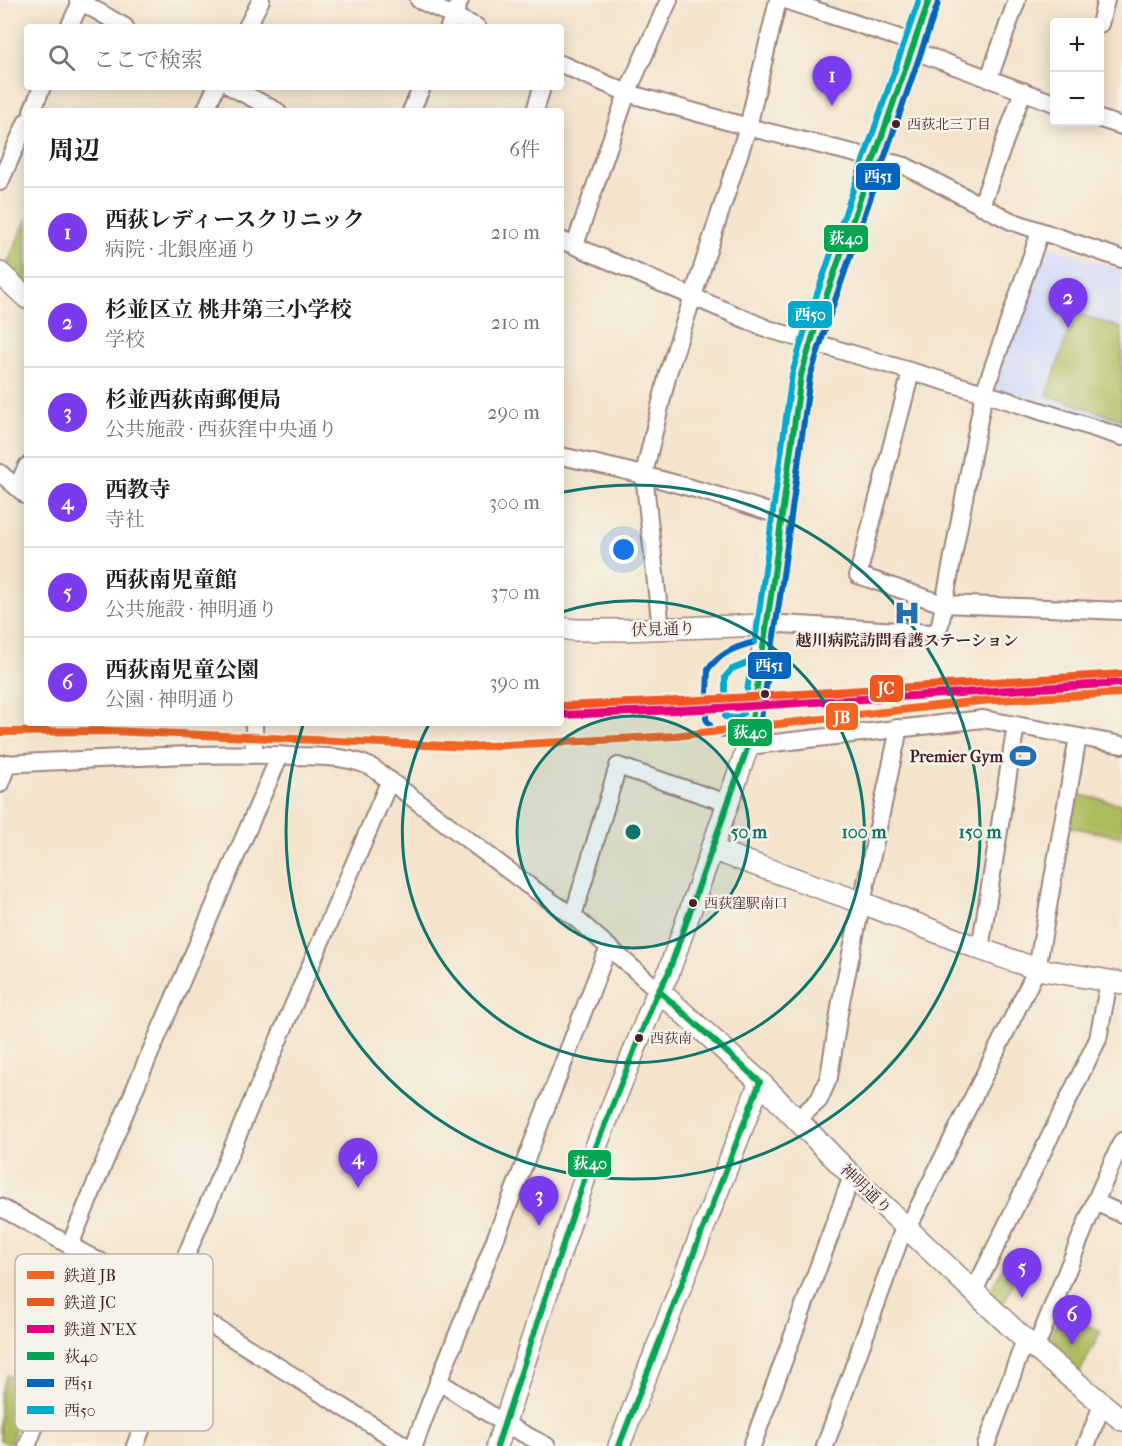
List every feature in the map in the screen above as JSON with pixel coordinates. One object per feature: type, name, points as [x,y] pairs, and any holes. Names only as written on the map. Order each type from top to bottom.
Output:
[{"type":"street","points":[[249,24],[261,0]]},
{"type":"street","points":[[419,0],[451,22],[460,0]]},
{"type":"street","points":[[669,0],[627,93],[568,243],[768,329],[984,393],[1122,437]]},
{"type":"street","points":[[661,629],[644,474],[668,373],[748,127],[778,0]]},
{"type":"street","points":[[785,0],[913,46],[1050,101]]},
{"type":"street","points":[[497,1446],[590,1162],[668,974],[748,746],[783,516],[801,375],[810,342],[929,0]]},
{"type":"street","points":[[989,78],[1017,0]]},
{"type":"street","points":[[1102,18],[1107,0]]},
{"type":"street","points":[[70,24],[80,1],[120,24]]},
{"type":"street","points":[[564,65],[627,93],[748,127],[905,166],[1011,221],[1122,258]]},
{"type":"street","points":[[33,108],[41,90]]},
{"type":"street","points":[[206,108],[215,90]]},
{"type":"street","points":[[237,90],[271,108]]},
{"type":"street","points":[[412,108],[421,90]]},
{"type":"street","points":[[536,108],[541,90]]},
{"type":"street","points":[[981,206],[1023,91]]},
{"type":"street","points":[[1104,120],[1122,126]]},
{"type":"street","points":[[0,182],[20,155],[24,136]]},
{"type":"street","points":[[766,625],[932,633],[937,631],[984,393],[1041,232]]},
{"type":"street","points":[[0,273],[24,295]]},
{"type":"street","points":[[911,372],[858,575],[943,604],[1122,611]]},
{"type":"street","points":[[564,457],[644,474],[783,516]]},
{"type":"street","points":[[0,473],[22,492]]},
{"type":"street","name":"伏見通り","points":[[564,628],[661,629],[766,625]]},
{"type":"street","points":[[748,746],[982,719],[1122,745]]},
{"type":"street","points":[[980,949],[1016,725]]},
{"type":"street","points":[[254,726],[254,754]]},
{"type":"street","points":[[798,1119],[819,1100],[829,1077],[841,1001],[897,738],[897,728]]},
{"type":"street","points":[[825,1446],[906,1227],[914,1216],[1037,969],[1078,737]]},
{"type":"street","name":"神明通り","points":[[4,764],[254,754],[359,761],[390,780],[529,886],[573,916],[760,1082],[852,1176],[1030,1344],[1122,1420]]},
{"type":"street","points":[[70,1245],[159,1031],[280,755]]},
{"type":"street","points":[[0,784],[4,764]]},
{"type":"street","points":[[573,916],[618,766],[727,803]]},
{"type":"street","points":[[187,1254],[390,780]]},
{"type":"street","points":[[711,849],[863,903],[1037,969],[1115,982],[1098,1039],[974,1291]]},
{"type":"street","points":[[414,1446],[600,968],[612,951]]},
{"type":"street","points":[[619,1446],[760,1082]]},
{"type":"street","points":[[986,1446],[1122,1141]]},
{"type":"street","points":[[752,1446],[852,1176]]},
{"type":"street","points":[[1095,1202],[1122,1214]]},
{"type":"street","points":[[0,1208],[87,1254]]},
{"type":"street","points":[[213,1326],[406,1446]]},
{"type":"street","points":[[438,1381],[504,1424],[547,1446]]},
{"type":"street","points":[[1086,1446],[1102,1405]]},
{"type":"street","points":[[27,1446],[33,1431]]},
{"type":"street","points":[[135,1446],[141,1431]]},
{"type":"shaded area","points":[[1047,245],[1122,271],[1122,431],[995,390],[993,384]]},
{"type":"green space","points":[[24,225],[24,281],[6,266]]},
{"type":"green space","points":[[1075,313],[1122,328],[1122,420],[1047,395]]},
{"type":"green space","points":[[1076,794],[1122,804],[1122,837],[1070,827]]},
{"type":"green space","points":[[1007,1260],[1021,1266],[1003,1305],[988,1294]]},
{"type":"green space","points":[[1060,1314],[1101,1331],[1080,1372],[1050,1349],[1048,1341]]},
{"type":"green space","points":[[7,1375],[15,1378],[15,1430],[10,1444],[0,1440],[0,1393]]},
{"type":"rail line","name":"JC","points":[[564,706],[701,700],[1122,674]]},
{"type":"rail line","name":"N'EX","points":[[564,715],[702,709],[1122,683]]},
{"type":"rail line","name":"JB","points":[[0,732],[109,731],[470,747],[675,736],[980,701],[1122,693]]},
{"type":"transit line","name":"西50","points":[[755,642],[792,374],[807,323],[919,0]]},
{"type":"transit line","name":"荻40","points":[[497,1446],[590,1162],[655,998],[668,974],[748,746],[801,375],[929,0]]},
{"type":"transit line","name":"西51","points":[[755,642],[729,651],[708,669],[706,719],[715,733],[741,735],[747,733],[761,719],[810,377],[938,3]]},
{"type":"transit line","name":"西50","points":[[752,661],[743,714],[736,718],[725,717],[725,677],[732,669],[752,661]]},
{"type":"transit line","name":"荻40","points":[[619,1446],[760,1082],[659,991]]},
{"type":"place","name":"西荻レディースクリニック","points":[[832,106]]},
{"type":"place","name":"西荻北三丁目","points":[[896,124]]},
{"type":"place","name":"杉並区立 桃井第三小学校","points":[[1068,328]]},
{"type":"place","name":"越川病院訪問看護ステーション","points":[[907,613]]},
{"type":"place","name":"Premier Gym","points":[[1023,756]]},
{"type":"place","name":"西荻窪駅南口","points":[[693,903]]},
{"type":"place","name":"西荻南","points":[[639,1038]]},
{"type":"place","name":"西教寺","points":[[358,1188]]},
{"type":"place","name":"杉並西荻南郵便局","points":[[539,1226]]},
{"type":"place","name":"西荻南児童館","points":[[1022,1298]]},
{"type":"place","name":"西荻南児童公園","points":[[1072,1345]]}]
